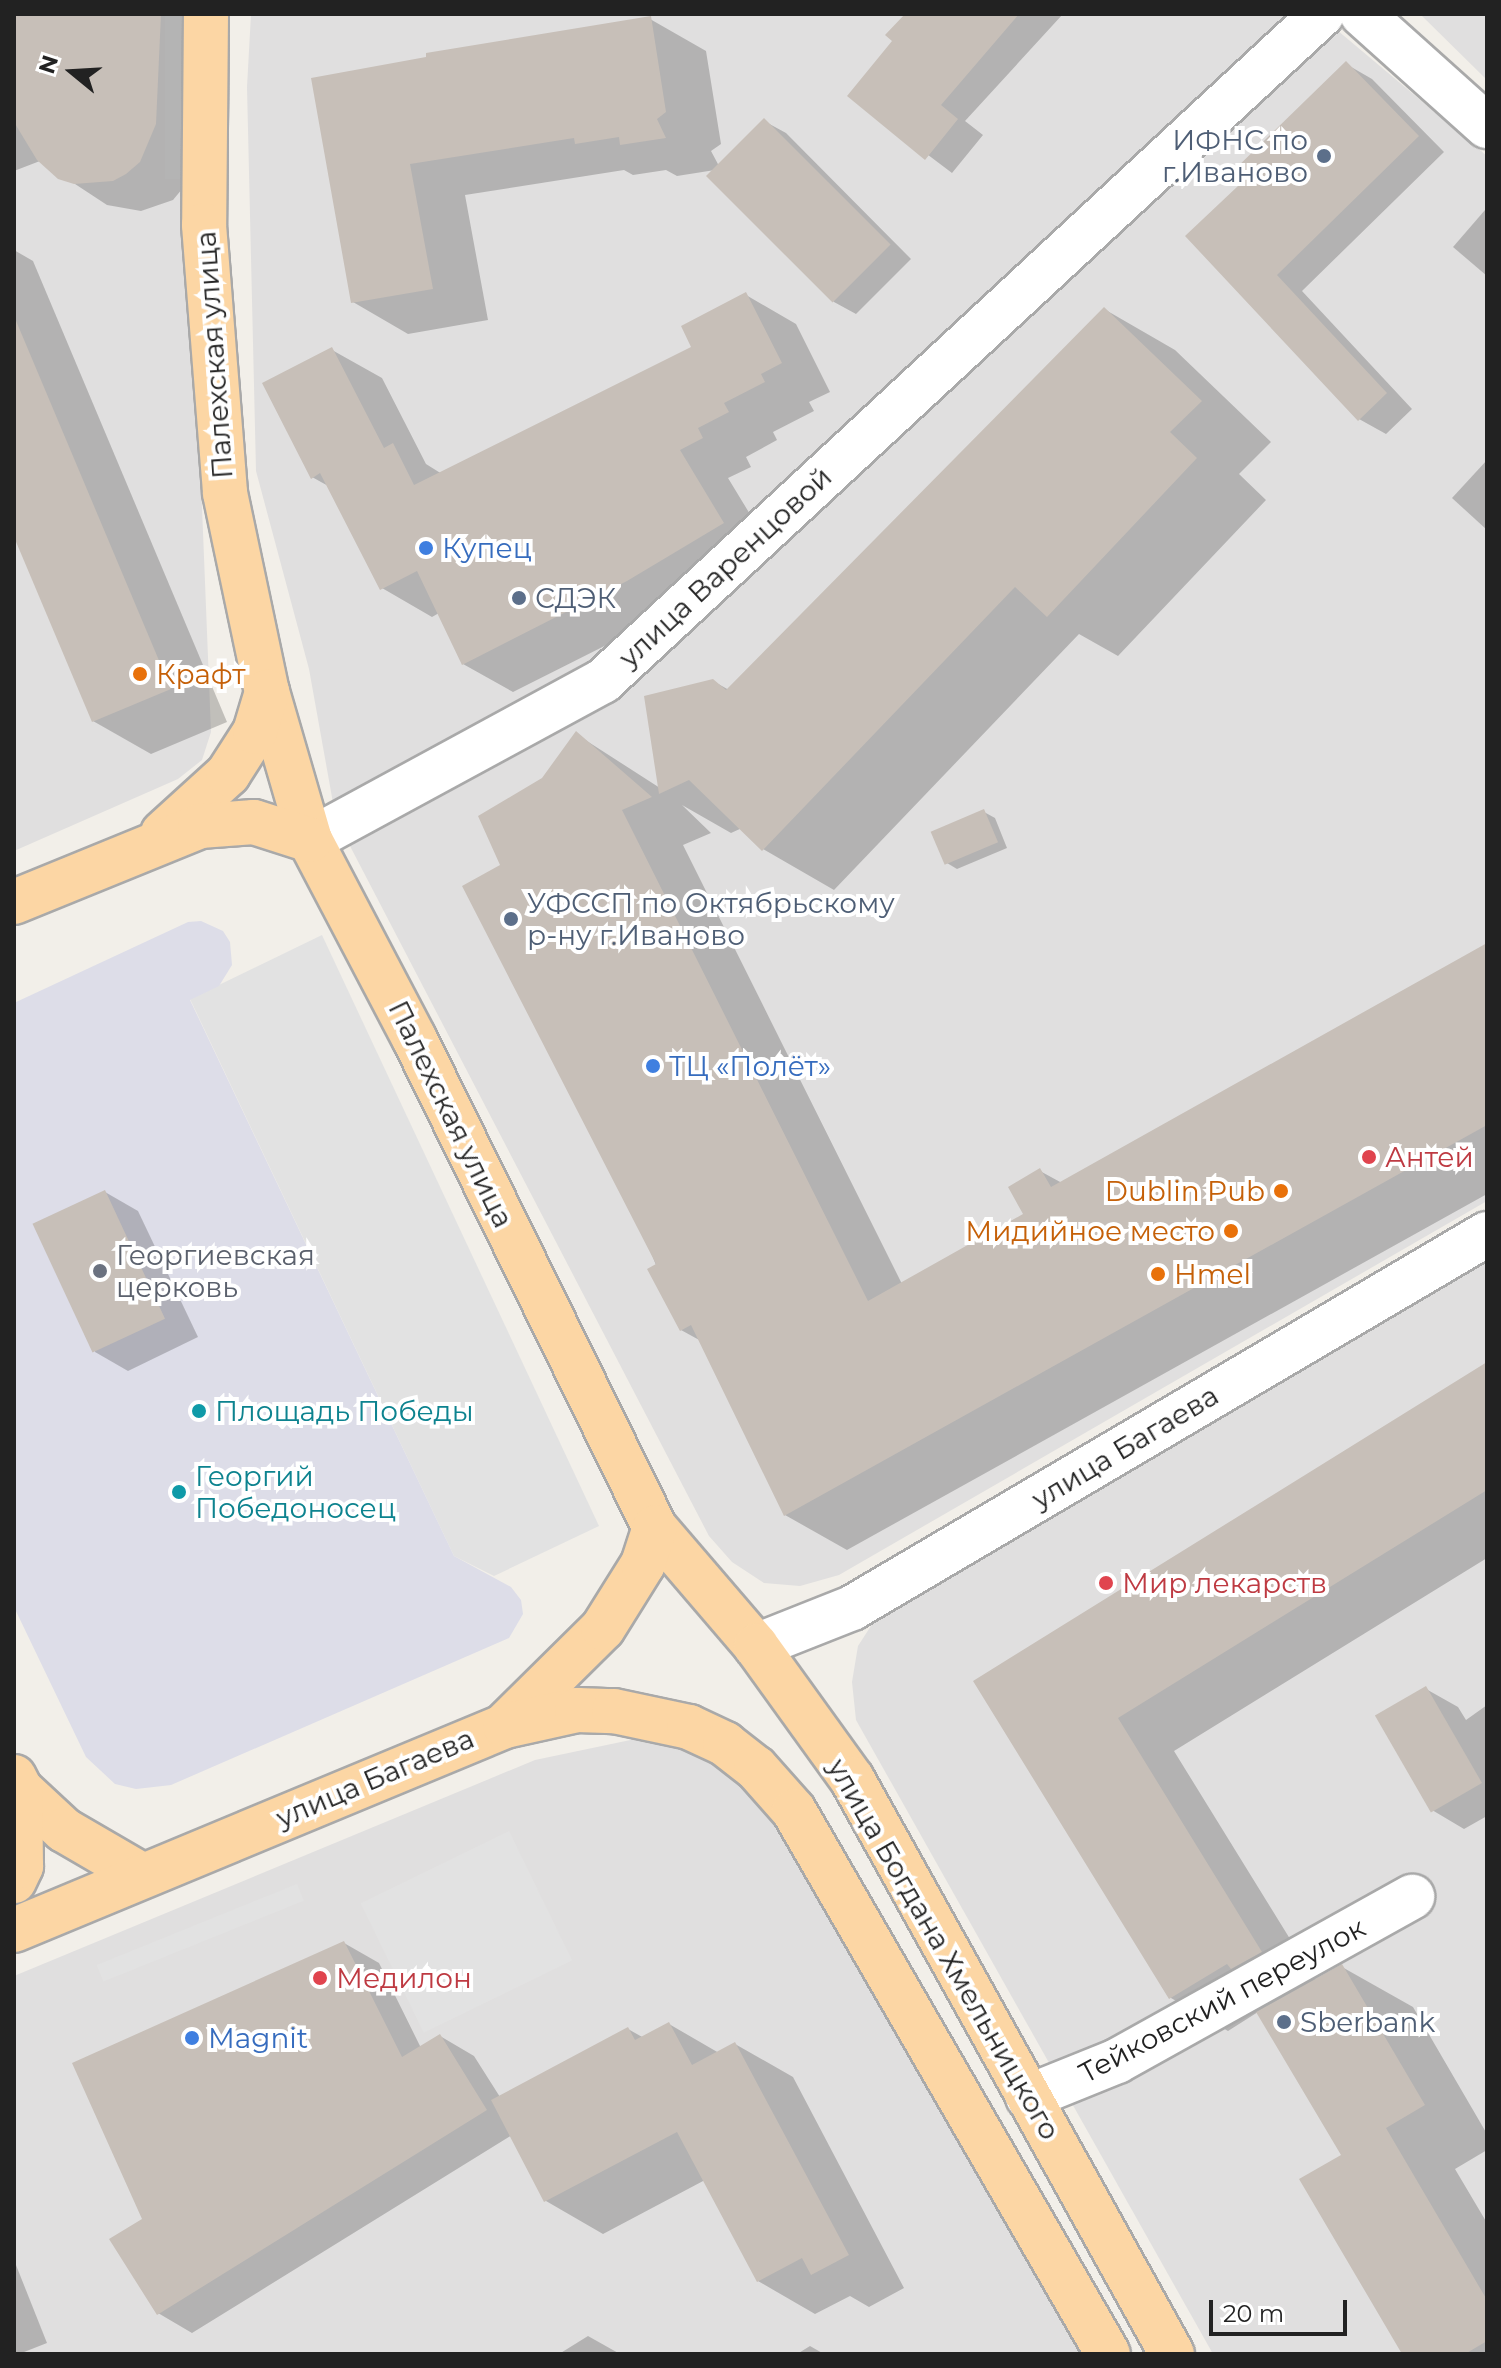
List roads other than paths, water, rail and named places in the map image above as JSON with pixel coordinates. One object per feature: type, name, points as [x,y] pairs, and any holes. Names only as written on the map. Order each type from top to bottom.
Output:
[{"type":"main road","name":"Палехская улица","points":[[206,14],[204,225],[225,493],[267,692],[310,840],[414,1038],[655,1528]]},
{"type":"main road","name":"Палехская улица","points":[[151,842],[228,774],[255,732],[267,692]]},
{"type":"main road","points":[[14,902],[151,842],[200,826],[254,822],[310,840]]},
{"type":"main road","name":"улица Богдана Хмельницкого","points":[[655,1528],[756,1646],[852,1779],[1172,2354]]},
{"type":"main road","name":"улица Багаева","points":[[14,1930],[505,1726],[603,1628],[626,1597],[655,1528]]},
{"type":"main road","points":[[505,1726],[577,1710],[614,1711],[689,1727],[725,1744],[756,1768],[794,1811],[1108,2354]]},
{"type":"main road","points":[[17,1783],[88,1848],[143,1876]]},
{"type":"main road","points":[[14,1881],[21,1866],[17,1783]]},
{"type":"street","name":"улица Варенцовой","points":[[310,840],[603,681],[1322,14]]},
{"type":"street","points":[[1362,14],[1487,126]]},
{"type":"street","name":"улица Багаева","points":[[756,1646],[852,1608],[1487,1234]]},
{"type":"street","name":"Тейковский переулок","points":[[1028,2097],[1117,2061],[1412,1897]]},
{"type":"place","name":"ИФНС по г.Иваново","points":[[1324,156]]},
{"type":"place","name":"Купец","points":[[426,548]]},
{"type":"place","name":"СДЭК","points":[[519,598]]},
{"type":"place","name":"Крафт","points":[[140,674]]},
{"type":"place","name":"УФССП по Октябрьскому р-ну г.Иваново","points":[[511,919]]},
{"type":"place","name":"ТЦ «Полёт»","points":[[653,1066]]},
{"type":"place","name":"Антей","points":[[1369,1157]]},
{"type":"place","name":"Dublin Pub","points":[[1281,1191]]},
{"type":"place","name":"Мидийное место","points":[[1231,1231]]},
{"type":"place","name":"Георгиевская церковь","points":[[100,1271]]},
{"type":"place","name":"Hmel","points":[[1158,1274]]},
{"type":"place","name":"Площадь Победы","points":[[199,1411]]},
{"type":"place","name":"Георгий Победоносец","points":[[179,1492]]},
{"type":"place","name":"Мир лекарств","points":[[1106,1583]]},
{"type":"place","name":"Медилон","points":[[320,1978]]},
{"type":"place","name":"Sberbank","points":[[1284,2022]]},
{"type":"place","name":"Magnit","points":[[192,2038]]}]
